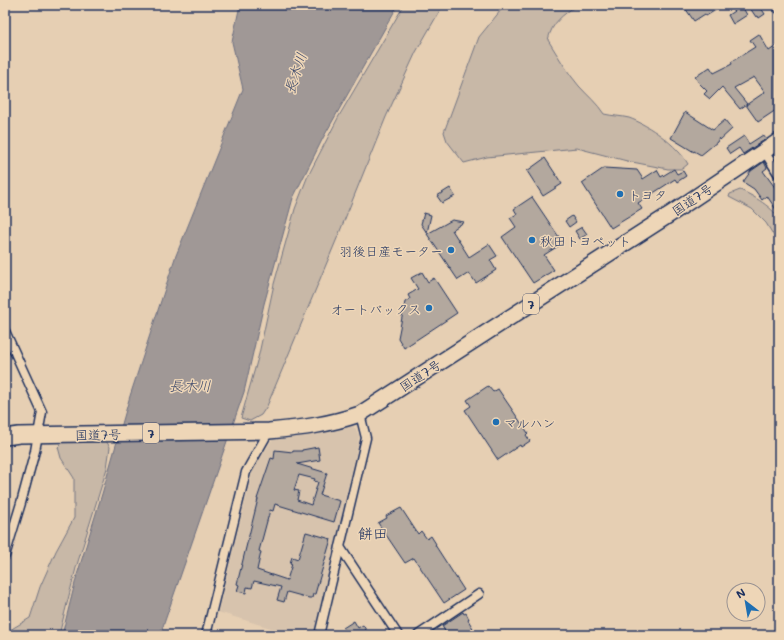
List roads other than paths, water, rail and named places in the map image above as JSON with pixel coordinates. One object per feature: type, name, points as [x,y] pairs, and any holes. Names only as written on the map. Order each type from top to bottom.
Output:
[{"type":"highway","name":"国道7号","points":[[5,437],[20,435],[264,431],[306,428],[336,422],[360,414],[672,213],[779,141]]},
{"type":"street","points":[[778,5],[779,9]]},
{"type":"street","points":[[764,151],[779,175]]},
{"type":"street","points":[[5,331],[42,412],[41,435],[5,556]]},
{"type":"street","points":[[319,635],[366,438],[360,414]]},
{"type":"street","points":[[206,635],[246,472],[264,431]]},
{"type":"street","points":[[340,547],[398,635]]},
{"type":"street","points":[[418,635],[479,594]]},
{"type":"water","name":"長木川","points":[[240,5],[398,5],[323,138],[293,198],[264,304],[244,392],[160,635],[62,635],[77,575],[130,396],[175,258],[243,89],[232,42]]},
{"type":"place","name":"トヨタ","points":[[620,194]]},
{"type":"place","name":"秋田トヨペット","points":[[532,240]]},
{"type":"place","name":"羽後日産モーター","points":[[451,250]]},
{"type":"place","name":"オートバックス","points":[[429,308]]},
{"type":"place","name":"マルハン","points":[[496,422]]},
{"type":"district","name":"餅田","points":[[373,533]]}]
